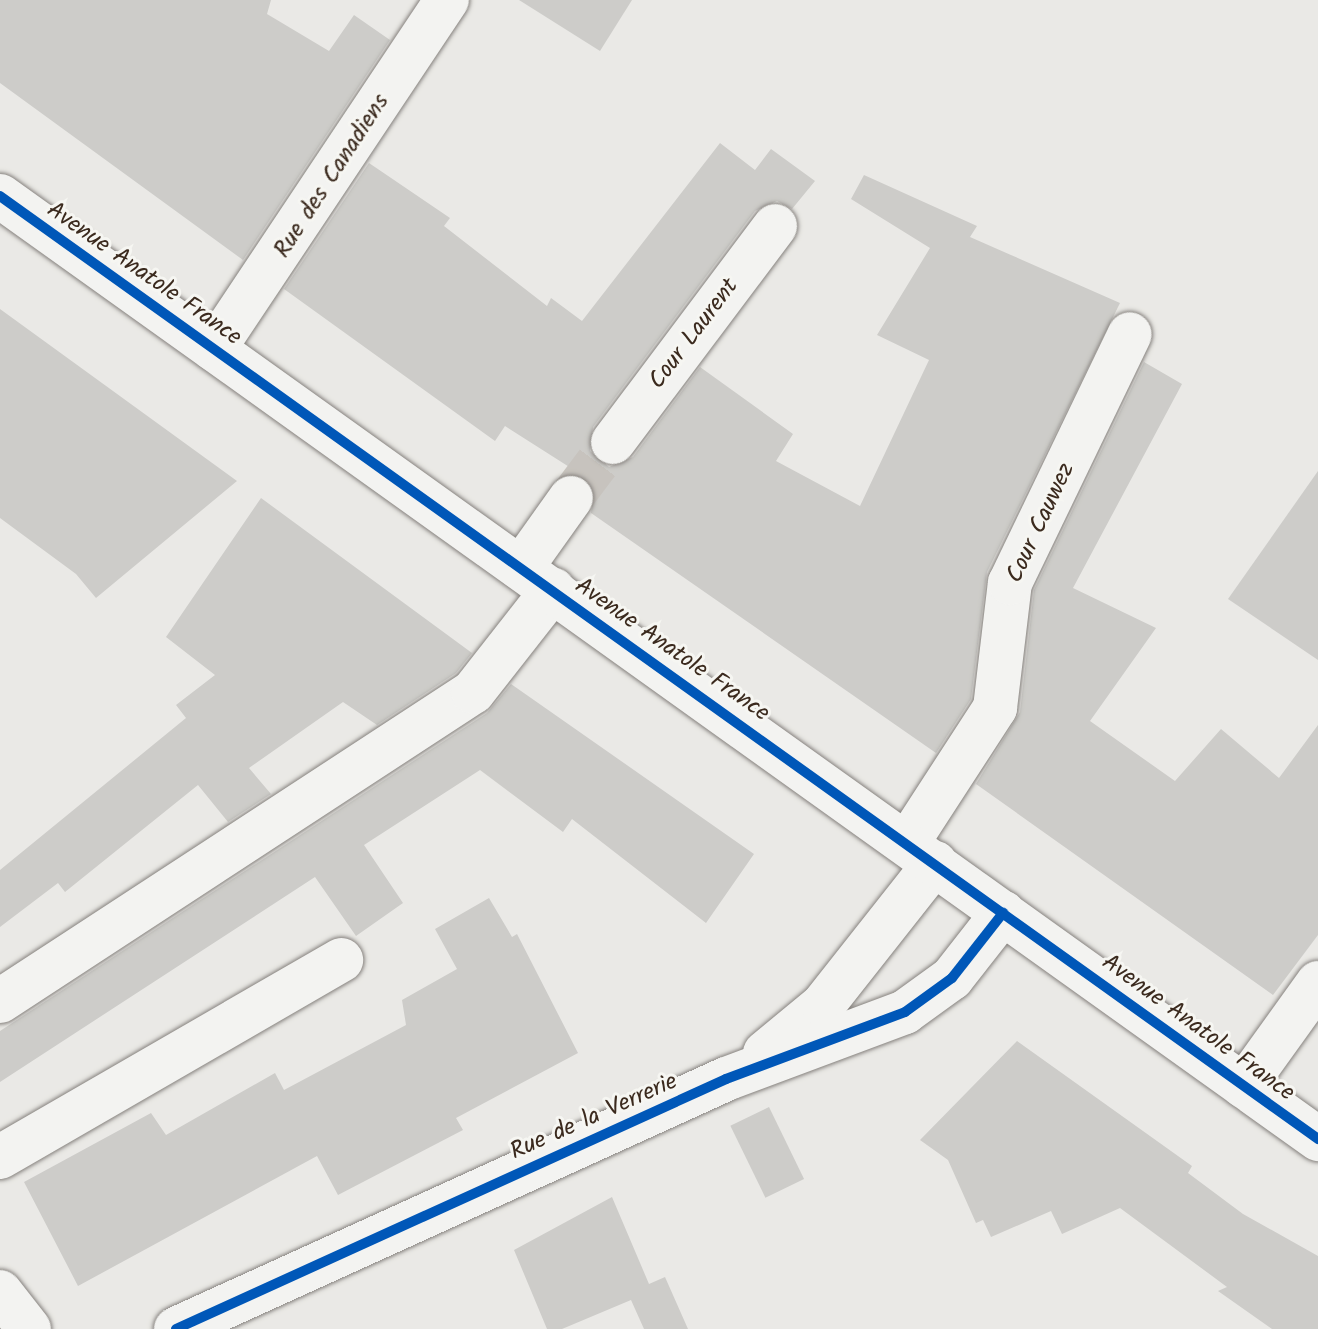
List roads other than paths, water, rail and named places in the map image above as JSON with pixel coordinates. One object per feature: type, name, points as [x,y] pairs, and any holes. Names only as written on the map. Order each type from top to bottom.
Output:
[{"type":"street","name":"Rue des Canadiens","points":[[214,349],[447,0]]},
{"type":"street","name":"Avenue Anatole France","points":[[0,196],[921,852],[1318,1139]]},
{"type":"street","name":"Cour Laurent","points":[[613,442],[775,226]]},
{"type":"street","name":"Cour Cauwez","points":[[921,852],[995,708],[1010,583],[1130,334]]},
{"type":"street","points":[[0,1001],[473,692],[537,579],[571,498]]},
{"type":"street","name":"Rue de la Verrerie","points":[[726,1079],[823,1005],[921,852]]},
{"type":"street","name":"Rue de la Verrerie","points":[[176,1329],[726,1079],[877,1024],[927,998],[952,978],[1003,913]]},
{"type":"street","points":[[0,1157],[341,960]]},
{"type":"street","points":[[1244,1086],[1318,983]]},
{"type":"street","points":[[0,1292],[29,1329]]},
{"type":"tunnel","points":[[571,498],[613,442]]}]
